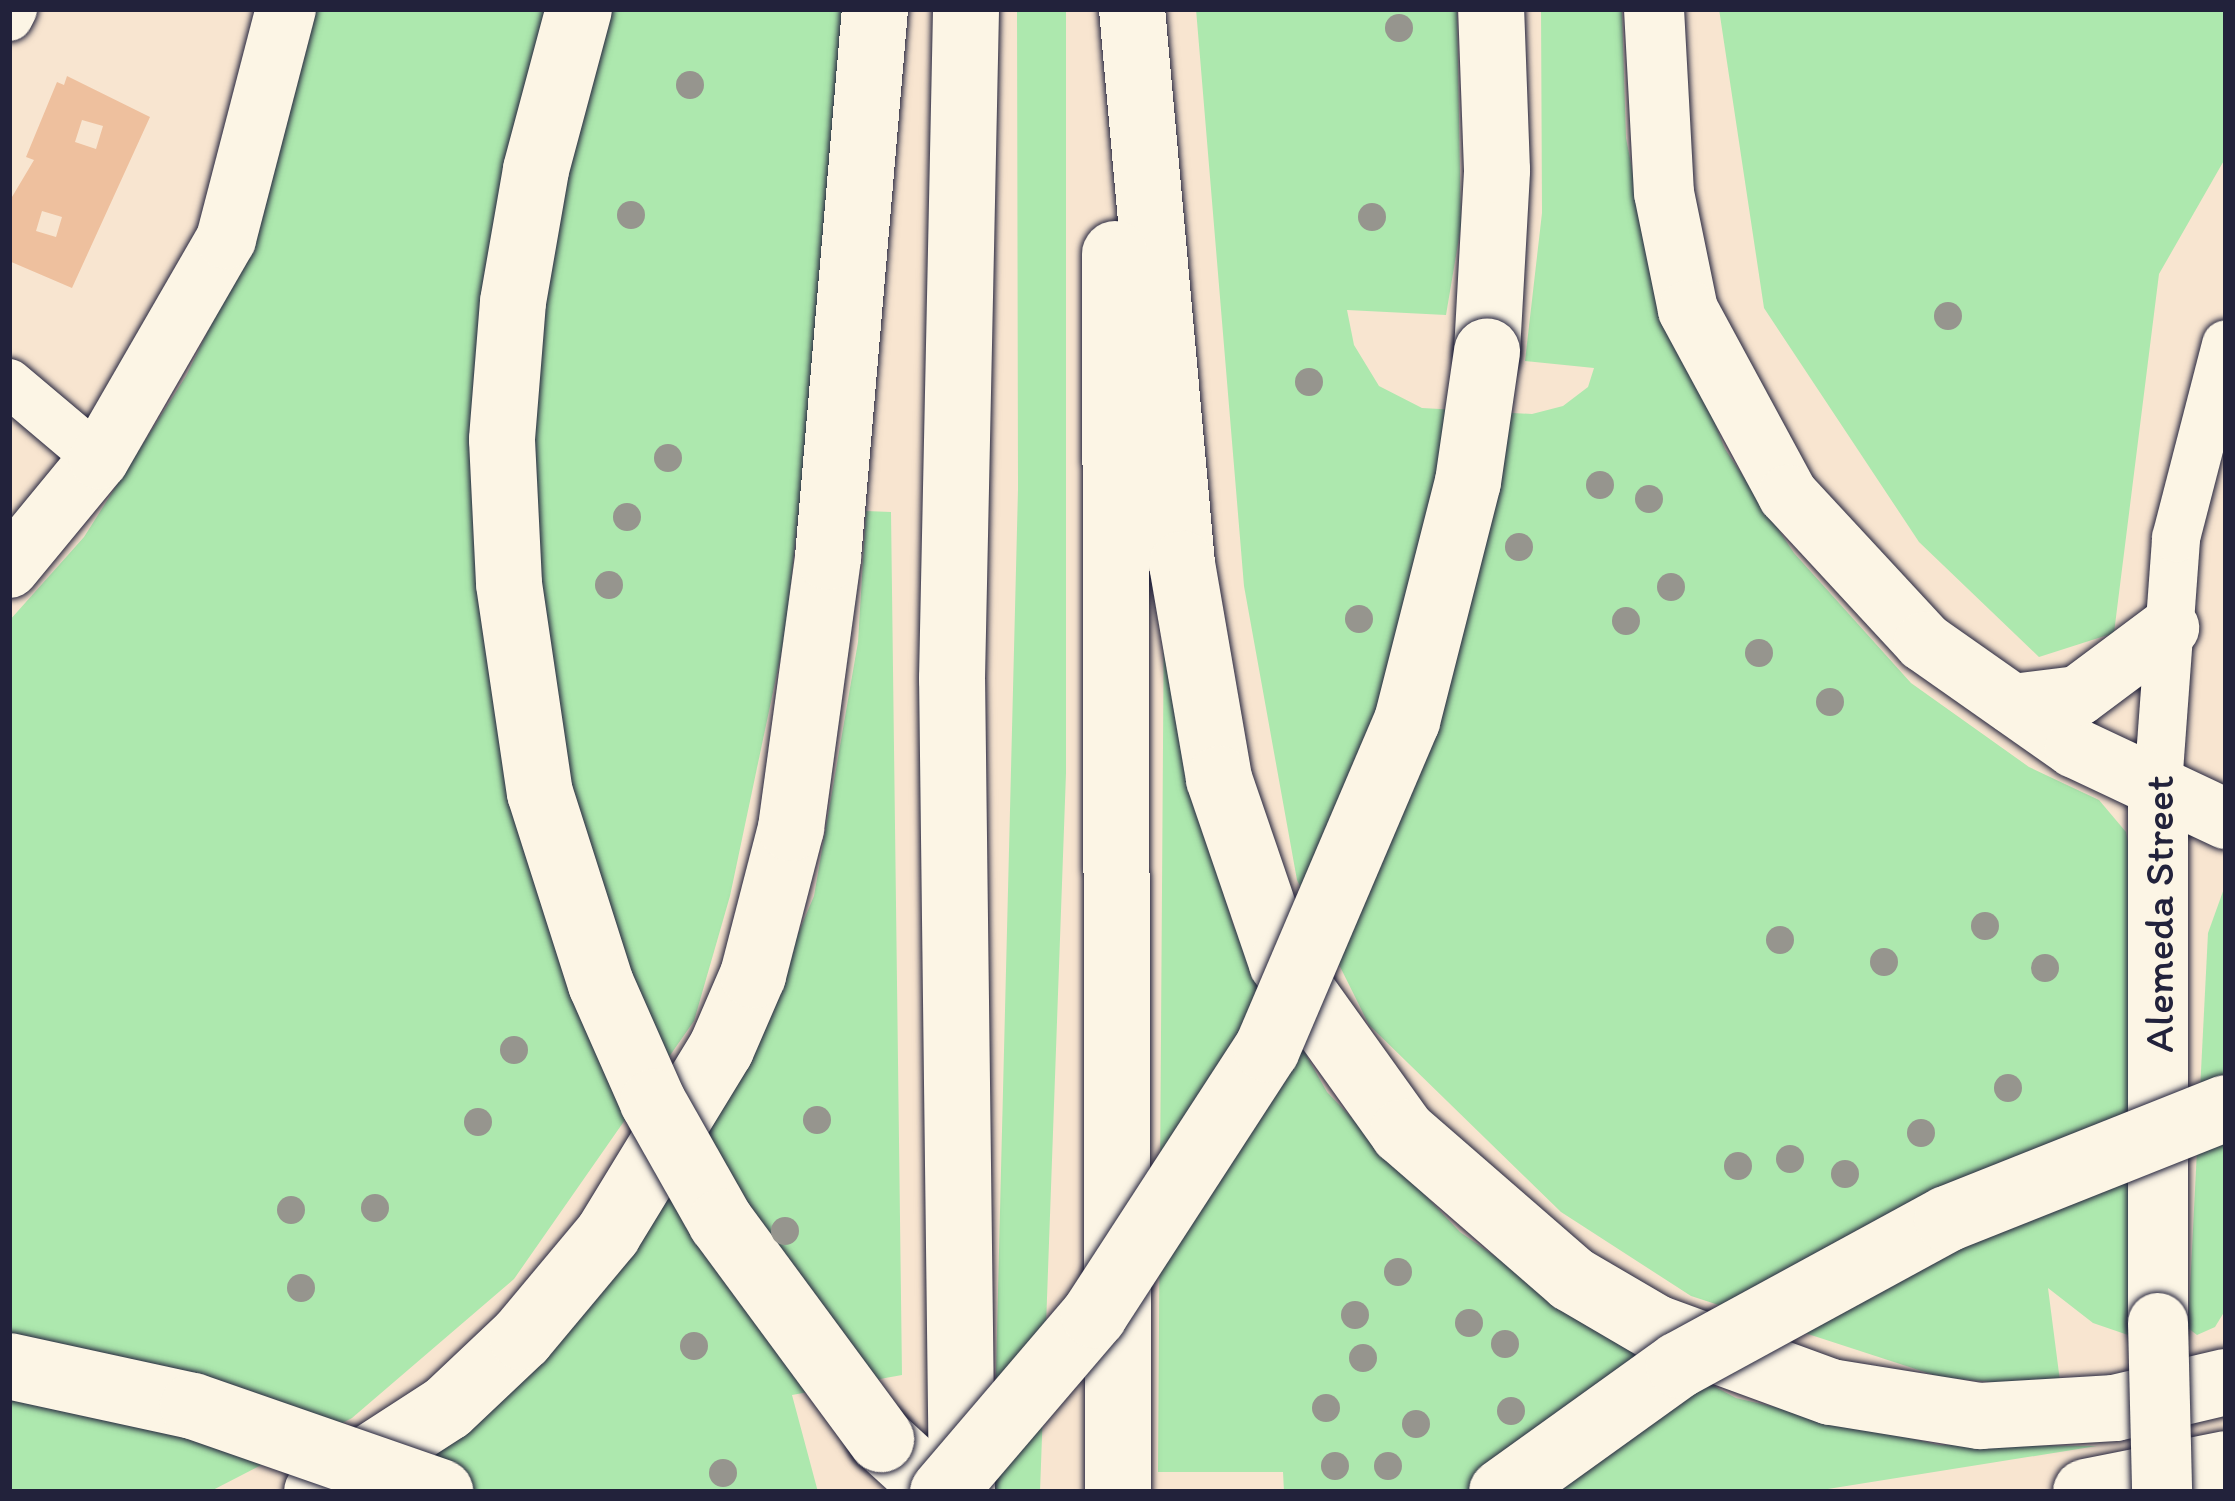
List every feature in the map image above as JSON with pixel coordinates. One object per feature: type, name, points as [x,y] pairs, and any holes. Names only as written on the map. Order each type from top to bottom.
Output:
[{"type":"highway","points":[[579,9],[536,170],[513,302],[502,440],[509,584],[540,793],[601,984],[653,1102],[721,1222],[880,1438],[941,1492],[1094,1315],[1267,1048],[1407,721],[1468,482],[1487,351],[1497,124],[1491,9]]},
{"type":"highway","points":[[317,1492],[447,1408],[522,1337],[608,1234],[721,1048],[753,975],[791,828],[828,557],[875,9]]},
{"type":"highway","points":[[962,1492],[952,679],[966,9]]},
{"type":"highway","points":[[1117,9],[1118,1474]]},
{"type":"highway","points":[[1132,9],[1182,564],[1219,779],[1282,963],[1403,1132],[1572,1279],[1656,1328],[1832,1392],[1980,1416],[2115,1408],[2226,1382]]},
{"type":"highway","points":[[1502,1492],[1679,1365],[1947,1219],[2226,1108]]},
{"type":"highway","points":[[9,1366],[193,1406],[440,1492]]},
{"type":"highway","points":[[2086,1492],[2226,1464]]},
{"type":"main road","points":[[9,568],[100,459],[226,239],[286,9]]},
{"type":"main road","points":[[1654,9],[1664,193],[1683,287],[1734,406],[1788,496],[1909,626],[2013,704],[2075,748],[2226,819]]},
{"type":"main road","points":[[2013,704],[2078,697],[2169,628]]},
{"type":"main road","name":"Alemeda Street","points":[[2158,785],[2162,1492]]},
{"type":"street","name":"Alemeda Street","points":[[2158,785],[2176,538],[2226,344]]},
{"type":"street","points":[[9,383],[100,459]]},
{"type":"green space","points":[[313,9],[855,9],[785,635],[730,896],[694,1021],[514,1279],[352,1418],[209,1492],[9,1492],[9,621],[84,537],[186,376],[250,246]]},
{"type":"green space","points":[[1017,9],[1066,9],[1066,773],[1040,1492],[993,1492],[1018,489]]},
{"type":"green space","points":[[1196,9],[1457,9],[1461,226],[1446,315],[1347,310],[1354,345],[1379,386],[1422,408],[1532,414],[1563,406],[1588,387],[1594,368],[1525,361],[1542,213],[1541,9],[1622,9],[1626,138],[1649,254],[1725,449],[1794,553],[1911,683],[2029,767],[2099,800],[2126,832],[2134,870],[2128,1335],[2093,1323],[2048,1288],[2061,1389],[1940,1377],[1691,1296],[1561,1212],[1369,1025],[1297,880],[1244,586]]},
{"type":"green space","points":[[1719,9],[2226,9],[2226,157],[2159,274],[2114,633],[2039,657],[1919,542],[1764,308]]},
{"type":"green space","points":[[866,511],[891,512],[902,1375],[792,1395],[818,1492],[367,1492],[735,1083],[814,896],[858,642]]},
{"type":"green space","points":[[1164,598],[1210,850],[1234,927],[1327,1092],[1460,1232],[1572,1310],[1736,1398],[1939,1445],[2097,1446],[1809,1492],[1284,1492],[1283,1472],[1158,1472]]},
{"type":"green space","points":[[2226,883],[2226,1309],[2215,1327],[2197,1335],[2188,1328],[2208,933]]},
{"type":"building","points":[[67,76],[150,117],[72,288],[9,261],[9,202],[34,160],[26,157],[57,82],[64,85]],"holes":[[[82,120],[103,126],[96,149],[75,142]],[[42,211],[62,217],[56,237],[36,231]]]}]
